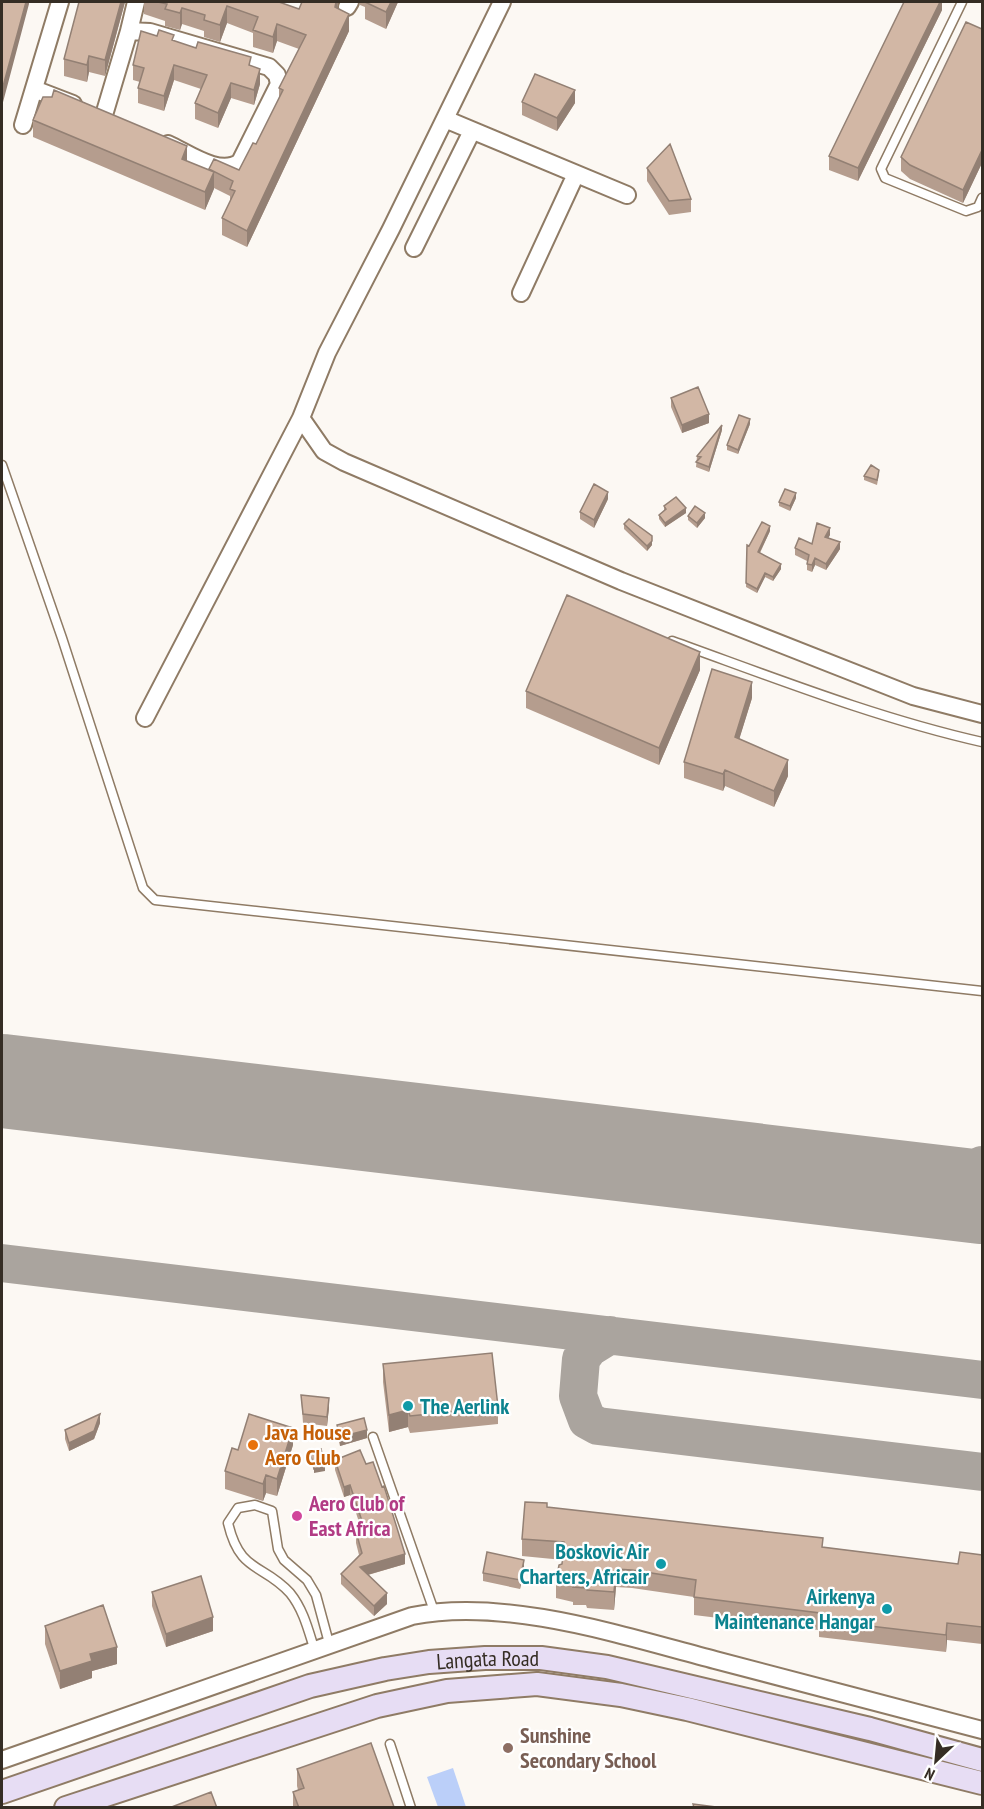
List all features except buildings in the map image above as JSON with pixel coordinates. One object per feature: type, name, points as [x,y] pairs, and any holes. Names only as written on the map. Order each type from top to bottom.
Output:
[{"type":"main road","name":"Langata Road","points":[[2,1792],[310,1686],[385,1669],[429,1662],[485,1658],[541,1658],[607,1667],[870,1730],[982,1760]]},
{"type":"main road","name":"Langata Road","points":[[66,1808],[377,1706],[447,1691],[537,1684],[601,1692],[687,1708],[982,1783]]},
{"type":"street","points":[[23,125],[60,2]]},
{"type":"street","points":[[34,89],[110,118],[136,2]]},
{"type":"street","points":[[145,718],[301,418],[327,352],[502,2]]},
{"type":"street","points":[[129,31],[150,32],[269,67],[279,79],[245,152],[234,166],[220,168],[157,139]]},
{"type":"street","points":[[445,119],[627,195]]},
{"type":"street","points":[[414,248],[471,131]]},
{"type":"street","points":[[521,293],[576,174]]},
{"type":"street","points":[[301,418],[324,451],[344,462],[621,581],[903,692],[982,714]]},
{"type":"street","points":[[2,1760],[322,1646],[434,1611],[459,1609],[526,1615],[618,1635],[982,1730]]},
{"type":"lane","points":[[962,2],[881,169],[885,178],[966,211],[978,207],[982,198]]},
{"type":"lane","points":[[2,465],[62,638],[143,888],[155,900],[982,992]]},
{"type":"lane","points":[[657,636],[856,707],[927,729],[982,742]]},
{"type":"lane","points":[[373,1437],[434,1611]]},
{"type":"lane","points":[[255,1506],[272,1511],[278,1549],[284,1560],[307,1580],[316,1595],[322,1646],[300,1606],[288,1591],[250,1565],[233,1544],[228,1523],[238,1508],[255,1506]]},
{"type":"lane","points":[[390,1744],[411,1808]]},
{"type":"water","points":[[453,1768],[466,1807],[438,1807],[427,1777]]},
{"type":"taxiway","points":[[2,1086],[56,1087]]},
{"type":"taxiway","points":[[972,1174],[982,1165]]},
{"type":"taxiway","points":[[2,1263],[982,1380]]},
{"type":"taxiway","points":[[610,1335],[589,1348],[581,1359],[578,1396],[587,1420],[598,1426],[982,1472]]},
{"type":"runway","points":[[2,1081],[982,1197]]},
{"type":"place","name":"The Aerlink","points":[[408,1406]]},
{"type":"place","name":"Java House Aero Club","points":[[253,1445]]},
{"type":"place","name":"Aero Club of East Africa","points":[[297,1516]]},
{"type":"place","name":"Boskovic Air Charters, Africair","points":[[661,1564]]},
{"type":"place","name":"Airkenya Maintenance Hangar","points":[[887,1609]]},
{"type":"place","name":"Sunshine Secondary School","points":[[508,1748]]}]
